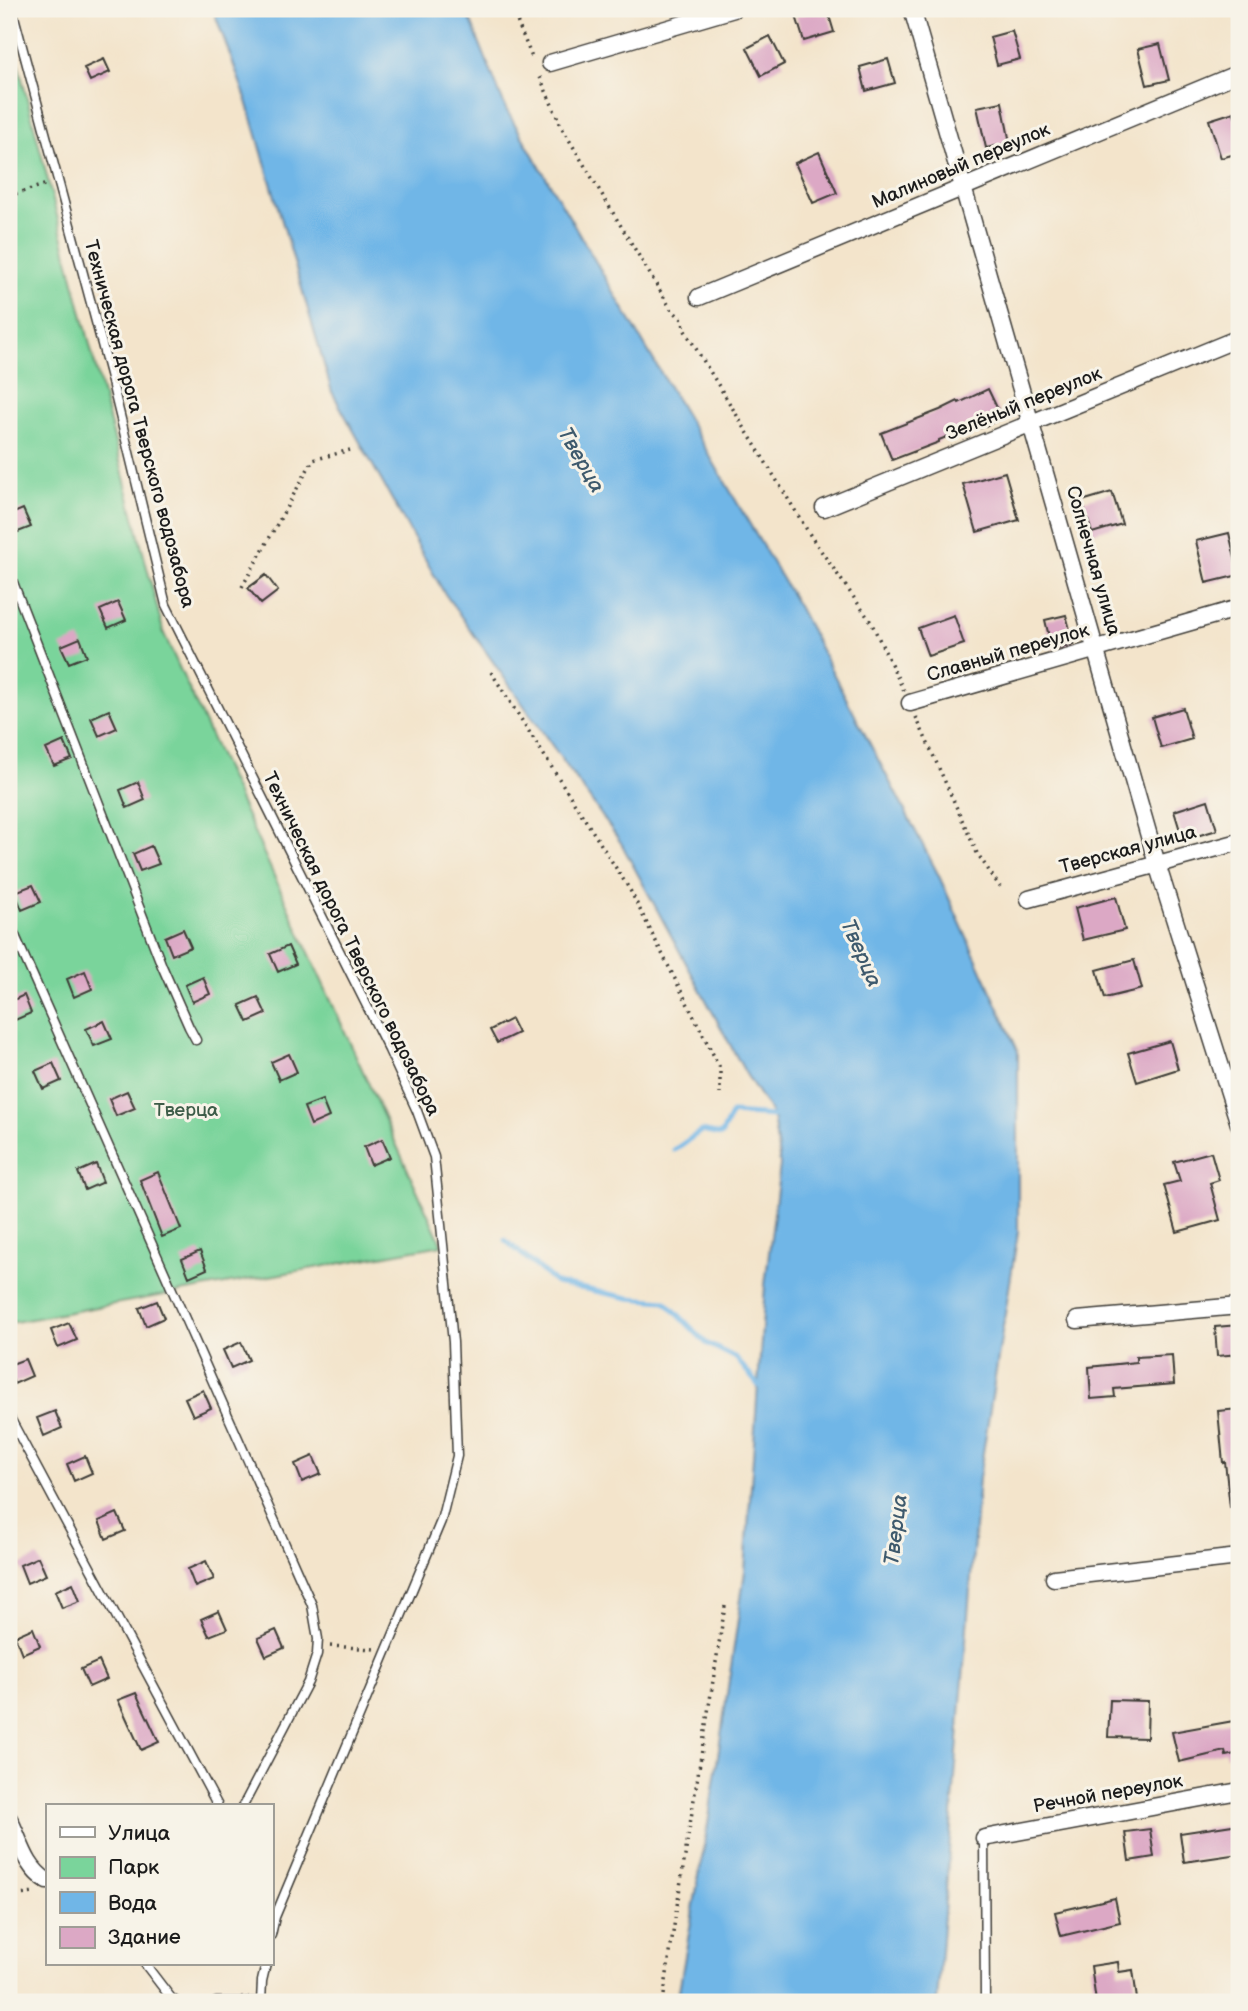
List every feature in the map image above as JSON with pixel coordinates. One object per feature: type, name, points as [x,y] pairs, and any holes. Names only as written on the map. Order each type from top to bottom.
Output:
[{"type":"street","points":[[550,63],[734,9]]},
{"type":"street","name":"Солнечная улица","points":[[912,9],[1158,864],[1233,1079],[1239,1124]]},
{"type":"street","name":"Малиновый переулок","points":[[699,297],[1239,73]]},
{"type":"street","name":"Зелёный переулок","points":[[824,508],[1239,338]]},
{"type":"street","name":"Славный переулок","points":[[910,703],[1239,608]]},
{"type":"street","name":"Тверская улица","points":[[1029,899],[1239,842]]},
{"type":"street","points":[[1077,1320],[1239,1306]]},
{"type":"street","points":[[1054,1578],[1239,1557]]},
{"type":"street","name":"Речной переулок","points":[[984,1838],[1239,1791]]},
{"type":"street","points":[[9,1819],[32,1870],[46,1880]]},
{"type":"lane","name":"Техническая дорога Тверского водозабора","points":[[12,9],[110,374],[166,605],[389,1050],[417,1111],[434,1157],[453,1342],[457,1456],[441,1521],[273,1926]]},
{"type":"lane","points":[[9,572],[162,966],[197,1040]]},
{"type":"lane","points":[[9,922],[312,1605],[318,1646],[308,1682],[244,1804]]},
{"type":"lane","points":[[9,1416],[217,1804]]},
{"type":"lane","points":[[984,1838],[985,2002]]},
{"type":"lane","points":[[147,1966],[177,2002]]},
{"type":"lane","points":[[261,2002],[266,1966]]},
{"type":"lane","points":[[216,2002],[254,2002]]},
{"type":"path","points":[[512,9],[562,128],[671,309],[683,320],[684,329],[812,538],[872,622],[977,853],[1000,887]]},
{"type":"path","points":[[9,196],[43,186],[58,178]]},
{"type":"path","points":[[242,587],[313,460],[350,450]]},
{"type":"path","points":[[491,672],[630,890],[720,1068],[720,1094]]},
{"type":"path","points":[[663,2002],[725,1606]]},
{"type":"path","points":[[318,1646],[387,1650]]},
{"type":"path","points":[[9,1896],[46,1892]]},
{"type":"green space","name":"Тверца","points":[[9,28],[164,634],[442,1245],[9,1323]]},
{"type":"water","points":[[213,9],[466,9],[506,109],[799,608],[939,876],[1018,1051],[1018,1232],[979,1478],[937,2002],[677,2002],[708,1824],[745,1571],[765,1285],[780,1165],[773,1116],[746,1074],[621,843],[443,591],[332,392],[247,101]]},
{"type":"building","points":[[827,9],[834,32],[804,41],[796,16]]},
{"type":"building","points":[[1012,31],[1020,59],[997,65],[990,37]]},
{"type":"building","points":[[770,36],[784,64],[761,76],[747,48]]},
{"type":"building","points":[[1160,44],[1169,80],[1147,85],[1138,49]]},
{"type":"building","points":[[104,59],[110,72],[90,81],[84,68]]},
{"type":"building","points":[[888,59],[895,83],[866,91],[860,67]]},
{"type":"building","points":[[1002,102],[1010,143],[986,148],[977,107]]},
{"type":"building","points":[[1234,112],[1235,117],[1239,116],[1239,153],[1221,158],[1209,120]]},
{"type":"building","points":[[819,152],[837,193],[813,203],[795,163]]},
{"type":"building","points":[[988,389],[1002,418],[981,428],[979,424],[892,460],[881,433]]},
{"type":"building","points":[[1005,472],[1019,520],[977,532],[963,484]]},
{"type":"building","points":[[1112,492],[1122,524],[1092,533],[1082,501]]},
{"type":"building","points":[[23,509],[31,527],[13,534],[9,515]]},
{"type":"building","points":[[1229,533],[1239,575],[1206,583],[1196,541]]},
{"type":"building","points":[[266,575],[278,591],[261,604],[248,588]]},
{"type":"building","points":[[118,602],[126,620],[108,628],[100,610]]},
{"type":"building","points":[[954,615],[964,644],[928,656],[918,628]]},
{"type":"building","points":[[1066,615],[1074,644],[1052,649],[1045,620]]},
{"type":"building","points":[[80,638],[87,656],[69,663],[61,646]]},
{"type":"building","points":[[1183,708],[1192,739],[1161,748],[1152,717]]},
{"type":"building","points":[[109,710],[117,728],[99,736],[91,718]]},
{"type":"building","points":[[64,741],[72,759],[54,766],[46,749]]},
{"type":"building","points":[[138,782],[145,800],[127,808],[120,790]]},
{"type":"building","points":[[1208,800],[1217,830],[1183,840],[1174,811]]},
{"type":"building","points":[[151,846],[159,864],[140,871],[133,854]]},
{"type":"building","points":[[33,885],[41,902],[22,910],[15,892]]},
{"type":"building","points":[[1116,897],[1125,930],[1083,940],[1075,908]]},
{"type":"building","points":[[183,929],[191,947],[172,955],[165,937]]},
{"type":"building","points":[[288,946],[296,964],[278,972],[270,954]]},
{"type":"building","points":[[1134,960],[1142,989],[1105,998],[1097,970]]},
{"type":"building","points":[[85,971],[92,989],[74,997],[67,979]]},
{"type":"building","points":[[203,977],[210,994],[192,1002],[185,985]]},
{"type":"building","points":[[24,995],[31,1013],[13,1021],[9,1002]]},
{"type":"building","points":[[258,997],[266,1014],[248,1022],[240,1005]]},
{"type":"building","points":[[511,1019],[518,1033],[497,1043],[490,1030]]},
{"type":"building","points":[[104,1021],[112,1039],[94,1046],[86,1029]]},
{"type":"building","points":[[1170,1041],[1178,1069],[1137,1082],[1128,1053]]},
{"type":"building","points":[[289,1054],[297,1072],[279,1080],[271,1062]]},
{"type":"building","points":[[53,1063],[61,1081],[43,1089],[35,1071]]},
{"type":"building","points":[[127,1091],[135,1108],[116,1116],[109,1099]]},
{"type":"building","points":[[322,1100],[329,1117],[311,1125],[304,1107]]},
{"type":"building","points":[[382,1139],[390,1157],[371,1165],[364,1147]]},
{"type":"building","points":[[1211,1152],[1219,1180],[1210,1183],[1220,1220],[1177,1232],[1164,1185],[1180,1181],[1174,1162]]},
{"type":"building","points":[[96,1164],[103,1182],[85,1190],[78,1172]]},
{"type":"building","points":[[158,1172],[181,1229],[162,1237],[140,1180]]},
{"type":"building","points":[[200,1251],[207,1269],[189,1277],[182,1259]]},
{"type":"building","points":[[157,1301],[164,1318],[146,1326],[139,1308]]},
{"type":"building","points":[[69,1323],[77,1340],[58,1348],[51,1330]]},
{"type":"building","points":[[1239,1325],[1239,1354],[1217,1356],[1215,1327]]},
{"type":"building","points":[[241,1342],[249,1360],[231,1368],[223,1350]]},
{"type":"building","points":[[1172,1355],[1174,1384],[1114,1389],[1115,1397],[1091,1399],[1089,1367],[1136,1362],[1136,1357]]},
{"type":"building","points":[[25,1359],[32,1376],[14,1384],[9,1365]]},
{"type":"building","points":[[203,1390],[211,1408],[193,1416],[185,1398]]},
{"type":"building","points":[[1239,1409],[1239,1507],[1230,1507],[1218,1411]]},
{"type":"building","points":[[55,1411],[62,1428],[44,1436],[37,1418]]},
{"type":"building","points":[[85,1456],[92,1473],[74,1481],[67,1464]]},
{"type":"building","points":[[313,1456],[321,1474],[302,1482],[295,1464]]},
{"type":"building","points":[[117,1513],[125,1531],[106,1539],[99,1521]]},
{"type":"building","points":[[38,1557],[46,1575],[27,1583],[20,1565]]},
{"type":"building","points":[[206,1561],[214,1579],[195,1587],[188,1569]]},
{"type":"building","points":[[73,1583],[80,1601],[62,1608],[55,1591]]},
{"type":"building","points":[[219,1611],[227,1629],[209,1636],[201,1619]]},
{"type":"building","points":[[33,1628],[40,1646],[22,1654],[15,1636]]},
{"type":"building","points":[[276,1630],[284,1648],[266,1656],[258,1638]]},
{"type":"building","points":[[99,1661],[107,1679],[89,1687],[81,1669]]},
{"type":"building","points":[[136,1693],[159,1742],[141,1750],[118,1700]]},
{"type":"building","points":[[1110,1700],[1148,1701],[1147,1738],[1108,1737]]},
{"type":"building","points":[[1239,1720],[1239,1753],[1226,1756],[1225,1751],[1179,1762],[1172,1732]]},
{"type":"building","points":[[1239,1824],[1239,1854],[1184,1862],[1180,1833]]},
{"type":"building","points":[[1150,1829],[1154,1857],[1129,1861],[1125,1832]]},
{"type":"building","points":[[1115,1898],[1120,1922],[1061,1936],[1055,1912]]},
{"type":"building","points":[[1118,1962],[1119,1972],[1133,1970],[1137,1999],[1127,2000],[1128,2002],[1096,2002],[1091,1966]]},
{"type":"waterway","points":[[674,1150],[701,1131],[721,1135],[732,1113],[776,1115]]},
{"type":"waterway","points":[[505,1240],[556,1283],[629,1298],[665,1301],[706,1343],[736,1358],[761,1387]]}]
